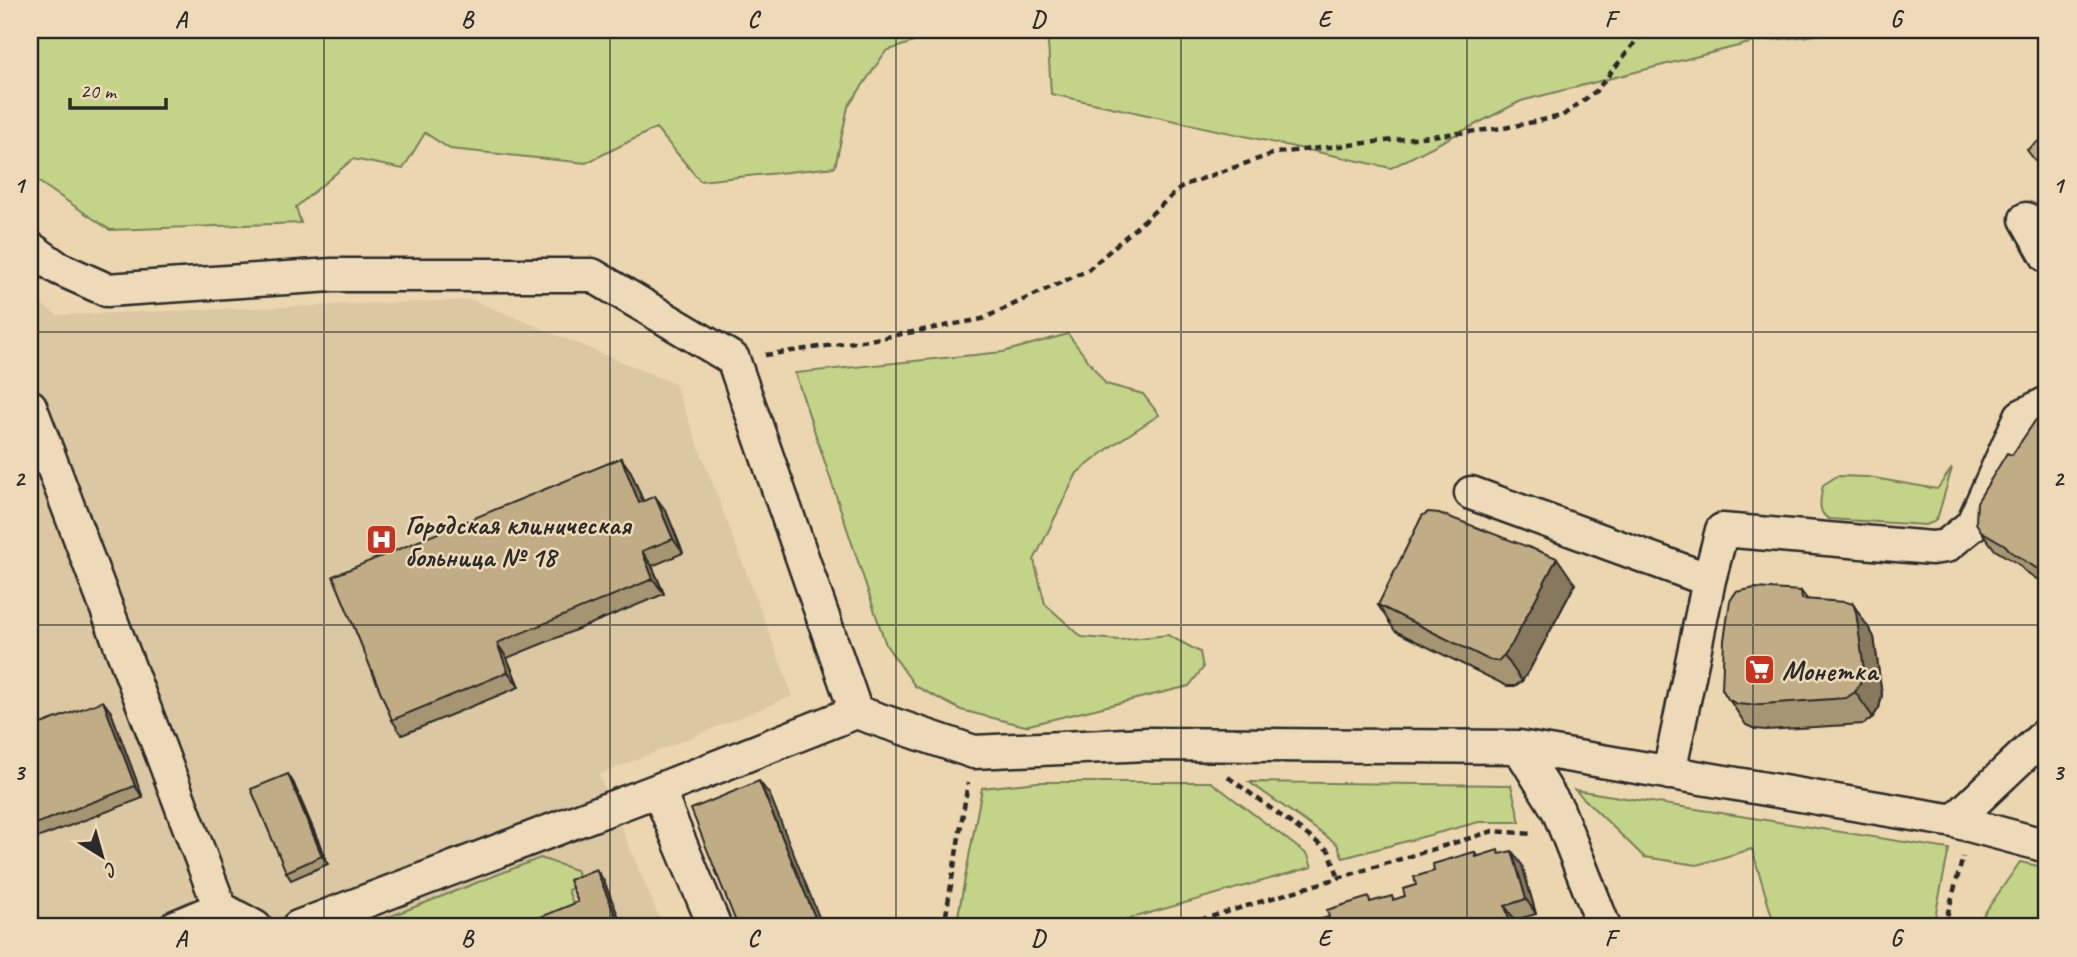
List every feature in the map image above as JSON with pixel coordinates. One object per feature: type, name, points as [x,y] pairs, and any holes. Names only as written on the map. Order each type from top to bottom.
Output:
[{"type":"street","points":[[2026,219],[2047,256]]},
{"type":"street","points":[[30,248],[58,268],[107,290],[332,275],[592,275],[733,359],[856,712]]},
{"type":"street","points":[[1669,773],[1722,530],[1932,548],[1946,546],[1972,525],[2021,416],[2047,403]]},
{"type":"street","points":[[30,406],[220,908],[256,927]]},
{"type":"street","points":[[1471,493],[1709,580]]},
{"type":"street","points":[[298,927],[856,712],[974,752],[1147,744],[1519,747],[1962,824],[2047,846]]},
{"type":"street","points":[[1962,824],[2047,733]]},
{"type":"street","points":[[1519,747],[1558,810],[1602,924],[1592,927]]},
{"type":"street","points":[[658,790],[715,927]]},
{"type":"street","points":[[175,927],[220,908]]},
{"type":"path","points":[[733,359],[876,339],[982,318],[1088,270],[1184,185],[1275,153],[1504,128],[1562,116],[1595,91],[1645,30]]},
{"type":"path","points":[[944,927],[974,752]]},
{"type":"path","points":[[1244,788],[1329,851],[1339,878]]},
{"type":"path","points":[[1944,927],[1962,824]]},
{"type":"path","points":[[1178,927],[1493,831],[1534,834]]},
{"type":"shaded area","name":"Городская клиническая больница № 18","points":[[30,296],[57,315],[473,300],[675,384],[793,696],[599,775],[663,927],[30,927]]},
{"type":"green space","points":[[30,30],[1001,30],[993,37],[937,34],[886,51],[848,107],[835,167],[700,181],[656,128],[586,163],[450,149],[425,133],[403,169],[353,159],[296,207],[301,223],[110,230],[30,176]]},
{"type":"green space","points":[[1038,30],[1861,30],[1754,42],[1521,101],[1391,168],[1051,94],[1048,43]]},
{"type":"green space","points":[[1068,334],[1106,384],[1143,394],[1159,415],[1077,473],[1034,560],[1045,604],[1082,637],[1120,640],[1168,635],[1200,652],[1203,668],[1189,686],[1025,726],[961,710],[915,686],[886,645],[795,373],[1003,352]]},
{"type":"green space","points":[[1952,468],[1934,522],[1925,525],[1829,519],[1822,513],[1823,485],[1837,476],[1868,477],[1937,489]]},
{"type":"green space","points":[[1037,782],[1211,782],[1308,855],[1312,867],[1100,927],[959,927],[957,921],[982,788]]},
{"type":"green space","points":[[1249,782],[1511,785],[1520,822],[1479,822],[1343,858],[1337,844]]},
{"type":"green space","points":[[1575,790],[1949,849],[1933,927],[1775,927],[1752,849],[1697,865],[1644,857]]},
{"type":"green space","points":[[540,858],[576,870],[582,884],[568,890],[575,909],[528,927],[363,927]]},
{"type":"green space","points":[[2020,862],[2047,868],[2047,927],[1975,927]]},
{"type":"building","points":[[2047,135],[2047,176],[2027,150]]},
{"type":"building","points":[[2045,412],[2047,575],[1981,531],[1976,523],[1977,502],[2007,453],[2012,455],[2035,421]]},
{"type":"building","points":[[621,458],[639,503],[655,496],[673,539],[642,551],[653,579],[497,643],[508,672],[392,720],[333,576]]},
{"type":"building","points":[[1428,512],[1439,513],[1557,558],[1512,644],[1498,661],[1489,660],[1378,605],[1422,516]]},
{"type":"building","points":[[1755,588],[1801,591],[1802,599],[1853,604],[1864,670],[1855,692],[1846,698],[1748,705],[1737,704],[1728,699],[1722,689],[1724,640],[1730,601],[1736,592]]},
{"type":"building","points":[[103,701],[135,786],[30,826],[30,728]]},
{"type":"building","points":[[288,774],[322,856],[286,872],[251,789]]},
{"type":"building","points":[[759,781],[819,927],[738,927],[691,809]]},
{"type":"building","points":[[1498,850],[1499,854],[1512,851],[1526,899],[1505,906],[1509,919],[1479,927],[1309,927],[1308,923],[1329,917],[1327,910],[1369,897],[1370,902],[1392,896],[1393,900],[1405,896],[1403,889],[1416,885],[1414,877],[1434,871],[1433,864],[1474,852],[1476,857]]},
{"type":"building","points":[[596,869],[620,927],[516,927],[578,902],[569,880]]},
{"type":"place","name":"Городская клиническая больница № 18","points":[[382,540]]},
{"type":"place","name":"Монетка","points":[[1759,670]]}]
